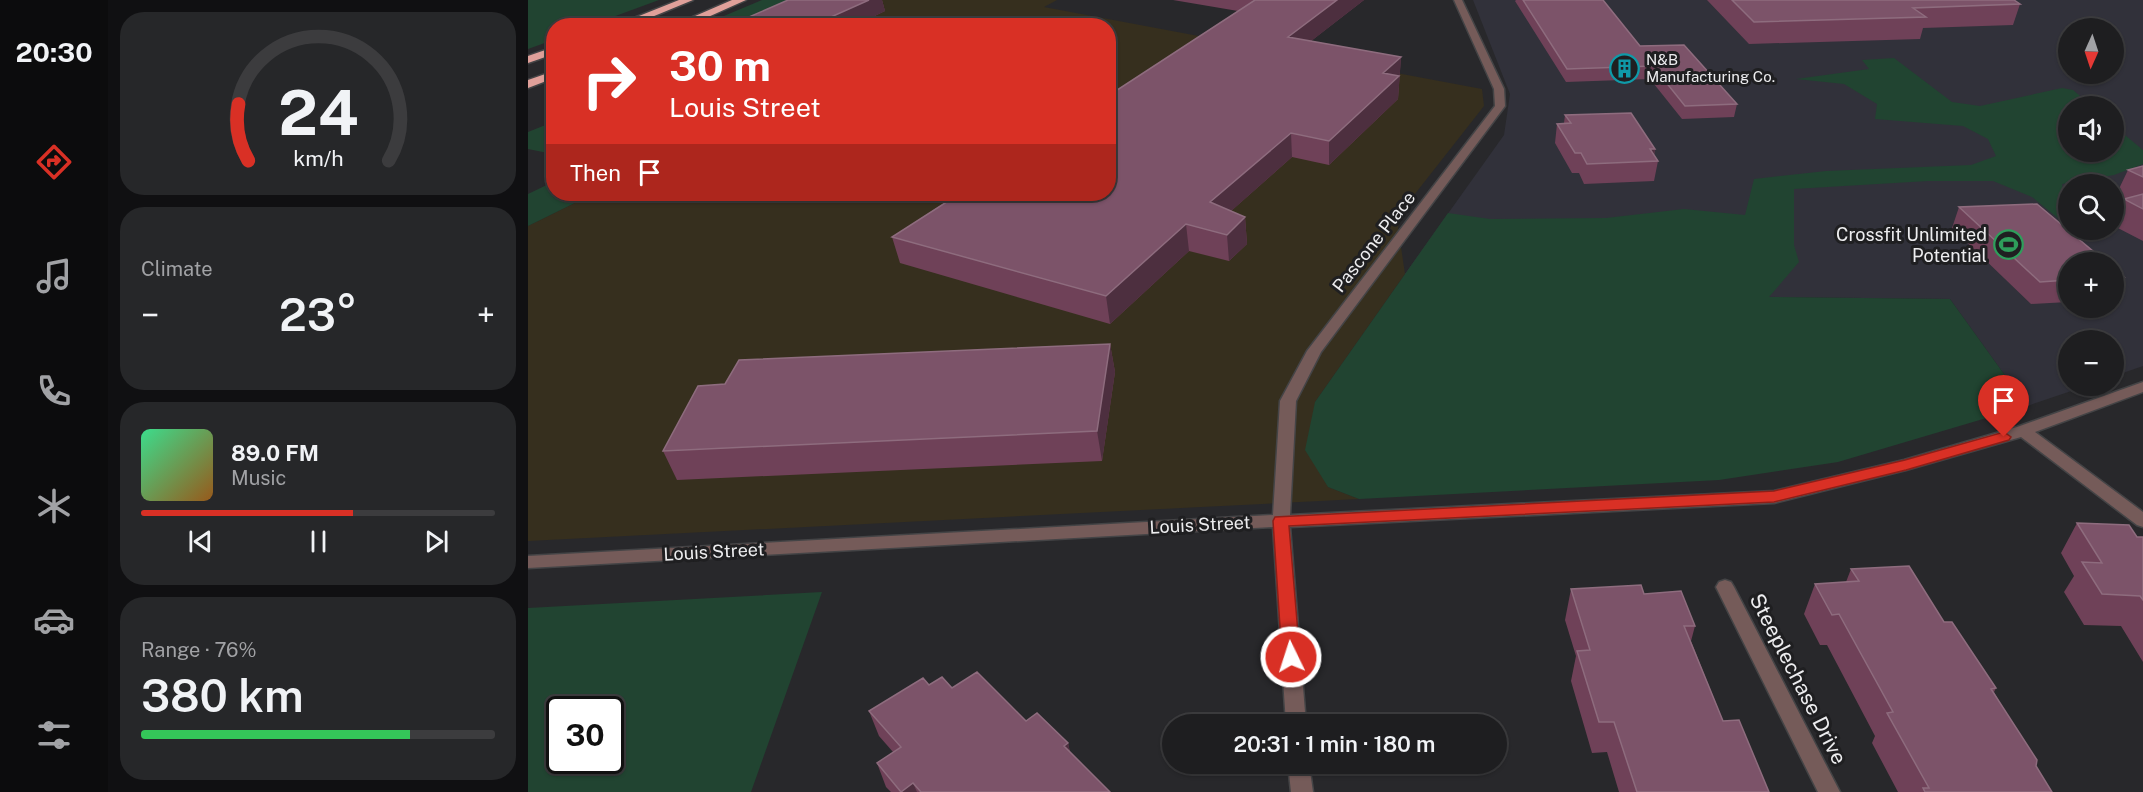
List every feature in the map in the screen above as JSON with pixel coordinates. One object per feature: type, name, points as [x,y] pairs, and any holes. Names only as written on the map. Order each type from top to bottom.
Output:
[{"type":"highway","points":[[641,18],[688,0]]},
{"type":"highway","points":[[697,18],[741,0]]},
{"type":"highway","points":[[528,60],[546,53]]},
{"type":"highway","points":[[528,84],[546,77]]},
{"type":"street","name":"Pascone Place","points":[[1295,714],[1281,521],[1288,401],[1314,351],[1500,106],[1499,89],[1458,0]]},
{"type":"street","name":"Louis Street","points":[[528,562],[1774,497],[1906,465],[2023,431],[2143,387]]},
{"type":"street","points":[[2023,431],[2143,521]]},
{"type":"street","name":"Steeplechase Drive","points":[[1725,587],[1829,792]]},
{"type":"street","points":[[1300,774],[1302,792]]},
{"type":"shaded area","points":[[832,0],[1057,0],[1044,7],[1103,18],[789,18]]},
{"type":"shaded area","points":[[1473,0],[2143,0],[2143,366],[2124,373],[2124,330],[2058,330],[2058,395],[2027,406],[1950,299],[1441,293],[1405,274],[1504,135],[1510,94]]},
{"type":"shaded area","points":[[1116,20],[1482,89],[1484,106],[1411,199],[1398,227],[1405,274],[1315,402],[1328,487],[1359,499],[528,541],[528,226],[579,201],[1116,201]]},
{"type":"green space","points":[[528,0],[659,0],[610,18],[546,18],[546,43],[528,49]]},
{"type":"green space","points":[[762,0],[832,0],[790,18],[719,18]]},
{"type":"green space","points":[[1894,58],[1952,102],[1980,106],[2062,88],[2073,90],[2080,96],[2058,96],[2058,162],[2124,162],[2124,134],[2143,150],[2143,164],[2117,174],[2058,174],[2058,218],[2032,197],[1993,181],[1928,181],[1794,189],[1794,245],[1799,262],[1769,297],[1950,299],[2027,406],[1838,462],[1719,480],[1359,499],[1328,487],[1305,450],[1315,402],[1448,213],[1490,219],[1606,218],[1684,209],[1745,215],[1754,179],[1826,171],[1971,165],[1996,156],[1988,139],[1963,126],[1875,119],[1877,104],[1844,84],[1796,79],[1869,69],[1862,60]]},
{"type":"green space","points":[[546,125],[546,153],[528,149],[528,132]]},
{"type":"green space","points":[[546,185],[546,201],[579,201],[528,226],[528,194]]},
{"type":"green space","points":[[822,592],[751,792],[528,792],[528,608]]},
{"type":"building","points":[[788,0],[869,0],[829,18],[749,17]]},
{"type":"building","points":[[1255,0],[1337,0],[1288,37],[1401,57],[1383,73],[1399,76],[1329,141],[1291,133],[1210,202],[1245,217],[1227,235],[1186,224],[1106,296],[892,237],[948,201],[1116,201],[1116,91]]},
{"type":"building","points":[[1523,0],[1603,0],[1640,46],[1684,45],[1737,104],[1685,106],[1653,66],[1567,69]]},
{"type":"building","points":[[1732,0],[2014,0],[2020,4],[1913,8],[1926,17],[1754,22]]},
{"type":"building","points":[[1631,113],[1655,149],[1650,149],[1658,161],[1587,164],[1581,153],[1575,153],[1557,124],[1571,123],[1565,115]]},
{"type":"building","points":[[2143,166],[2143,177],[2128,170]]},
{"type":"building","points":[[2143,194],[2143,209],[2124,199]]},
{"type":"building","points":[[2037,204],[2058,222],[2058,240],[2080,240],[2094,252],[2058,252],[2058,281],[2040,282],[1959,207]]},
{"type":"building","points":[[1110,344],[1097,431],[663,451],[698,386],[725,384],[739,360]]},
{"type":"building","points":[[2077,523],[2129,525],[2137,537],[2143,537],[2143,600],[2140,596],[2102,594],[2082,562],[2102,563]]},
{"type":"building","points":[[1909,566],[1944,622],[1952,622],[1996,688],[1991,689],[2037,760],[2036,766],[2052,792],[1925,792],[1923,788],[1929,788],[1887,713],[1893,712],[1839,614],[1832,615],[1815,584],[1859,581],[1851,569]]},
{"type":"building","points":[[1641,585],[1644,594],[1681,591],[1695,626],[1684,626],[1723,721],[1739,720],[1769,792],[1637,792],[1614,722],[1599,722],[1577,651],[1590,650],[1571,589]]},
{"type":"building","points":[[977,672],[1026,721],[1037,713],[1068,743],[1064,746],[1110,792],[921,792],[913,783],[901,792],[877,763],[901,747],[869,711],[923,678],[929,685],[942,677],[952,688]]},
{"type":"place","name":"N&B Manufacturing Co.","points":[[1625,69]]},
{"type":"place","name":"Crossfit Unlimited Potential","points":[[2008,245]]},
{"type":"route","points":[[1291,657],[1281,521],[1774,497],[1906,465],[2004,437]]}]
